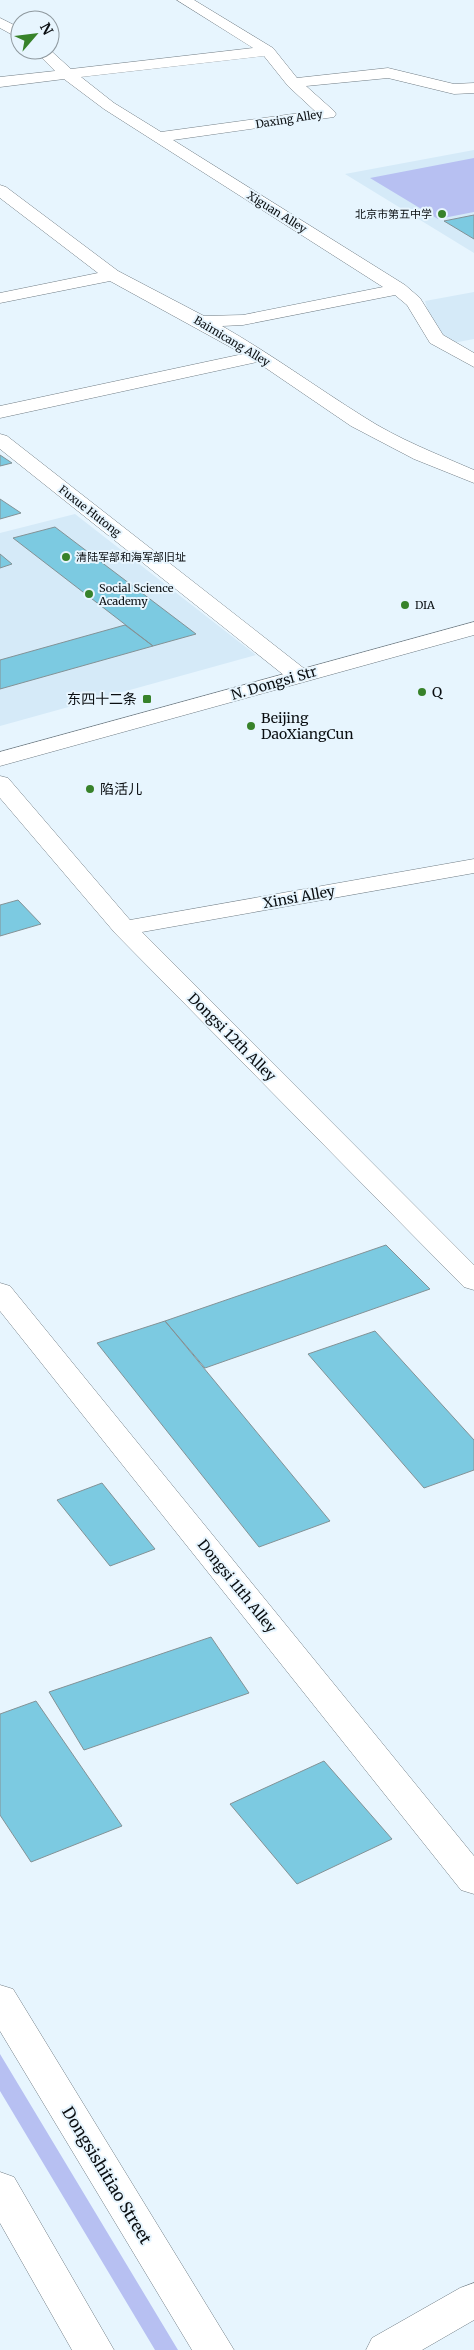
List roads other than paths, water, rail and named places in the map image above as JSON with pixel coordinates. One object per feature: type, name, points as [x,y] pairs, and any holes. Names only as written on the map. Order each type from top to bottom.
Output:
[{"type":"main road","name":"Daxing Alley","points":[[158,137],[328,114],[293,83],[268,51],[184,0]]},
{"type":"main road","points":[[0,82],[268,51]]},
{"type":"main road","name":"Xiguan Alley","points":[[52,60],[109,106],[399,289],[414,302],[436,339],[474,361]]},
{"type":"main road","points":[[293,83],[388,73],[454,89],[474,88]]},
{"type":"main road","name":"Baimicang Alley","points":[[0,190],[112,275],[260,356],[358,422],[421,455],[474,477]]},
{"type":"main road","points":[[0,298],[112,275]]},
{"type":"main road","points":[[201,322],[251,318],[399,289]]},
{"type":"main road","points":[[0,412],[260,356]]},
{"type":"main road","name":"Fuxue Hutong","points":[[0,440],[298,676]]},
{"type":"main road","name":"N. Dongsi Str","points":[[74,740],[474,628]]},
{"type":"main road","points":[[0,759],[74,740]]},
{"type":"main road","points":[[0,765],[74,740]]},
{"type":"main road","name":"Dongsi 12th Alley","points":[[0,784],[124,928],[474,1281]]},
{"type":"main road","name":"Xinsi Alley","points":[[124,928],[474,866]]},
{"type":"main road","name":"Dongsi 11th Alley","points":[[0,1292],[474,1881]]},
{"type":"main road","name":"Dongsishitiao Street","points":[[0,1999],[214,2350]]},
{"type":"main road","points":[[0,2188],[94,2350]]},
{"type":"main road","points":[[386,2350],[474,2300]]},
{"type":"place","name":"北京市第五中学","points":[[442,214]]},
{"type":"place","name":"清陆军部和海军部旧址","points":[[66,557]]},
{"type":"place","name":"Social Science Academy","points":[[89,594]]},
{"type":"place","name":"DIA","points":[[405,605]]},
{"type":"place","name":"Q","points":[[422,692]]},
{"type":"place","name":"东四十二条","points":[[147,699]]},
{"type":"place","name":"Beijing DaoXiangCun","points":[[251,726]]},
{"type":"place","name":"陷活儿","points":[[90,789]]}]
